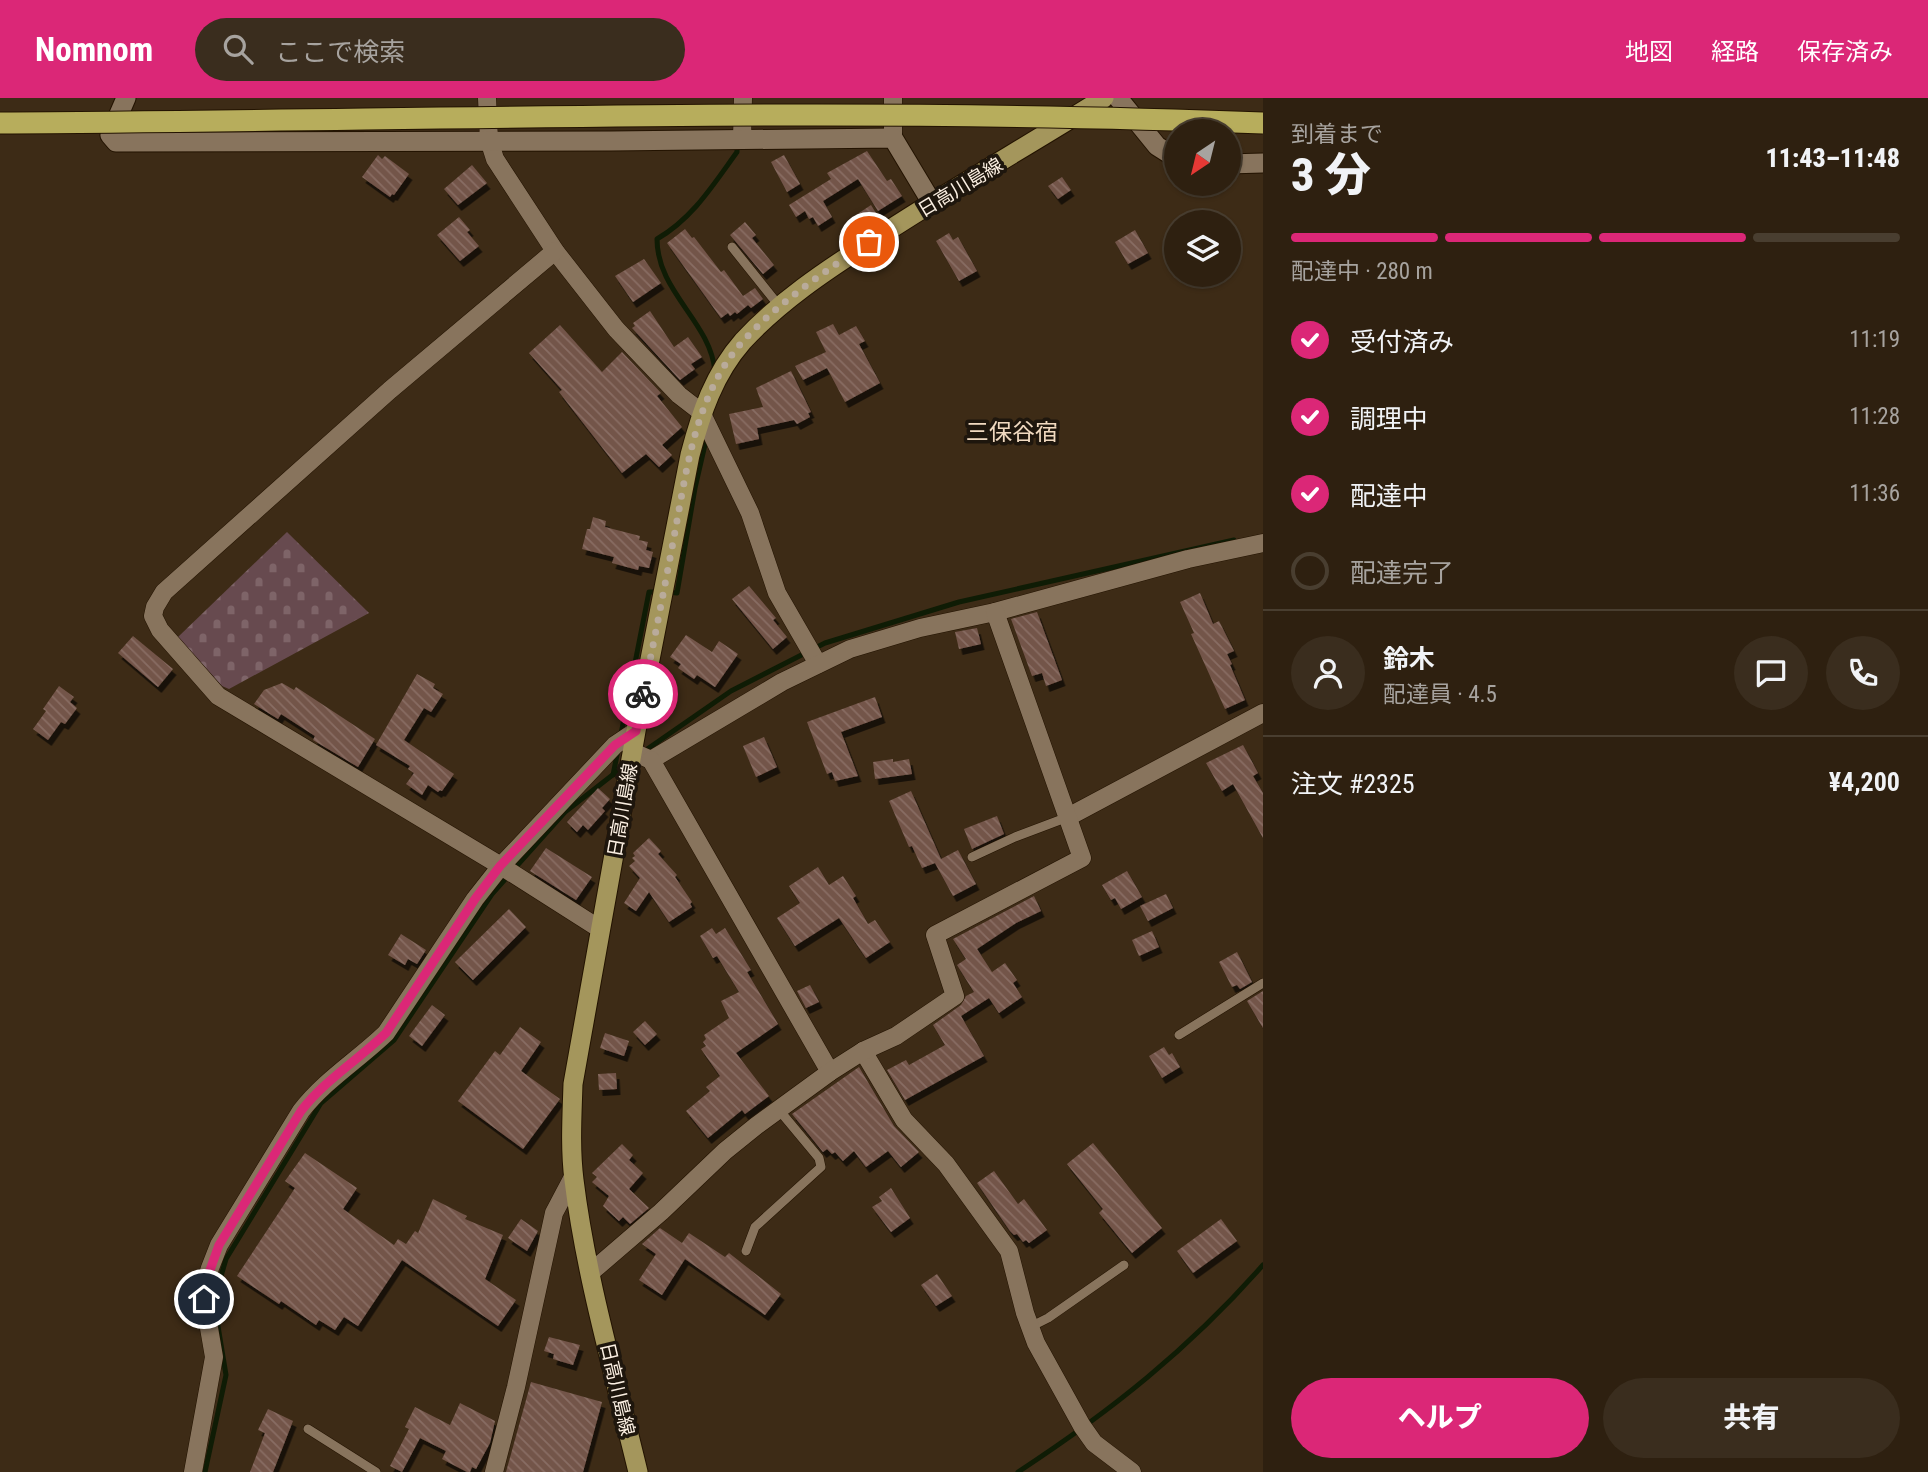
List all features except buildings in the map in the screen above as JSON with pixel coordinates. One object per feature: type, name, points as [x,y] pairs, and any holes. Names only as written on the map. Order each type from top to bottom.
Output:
[{"type":"highway","points":[[0,123],[849,115],[1096,116],[1263,123]]},
{"type":"main road","name":"日高川島線","points":[[638,1472],[590,1273],[573,1177],[573,1084],[636,731],[690,455],[701,412],[719,376],[743,341],[780,307],[836,265],[932,203],[1104,98]]},
{"type":"street","points":[[126,98],[110,135],[116,142],[893,138]]},
{"type":"street","points":[[487,98],[489,140],[495,159],[555,251],[616,329],[679,395],[701,412],[750,513],[777,593],[818,664]]},
{"type":"street","points":[[742,139],[743,98]]},
{"type":"street","points":[[893,98],[893,138],[932,203]]},
{"type":"street","points":[[1118,98],[1152,140],[1164,149]]},
{"type":"street","points":[[1241,164],[1263,163]]},
{"type":"street","points":[[555,251],[390,390],[164,592],[153,616],[160,630],[218,696],[600,929]]},
{"type":"street","points":[[651,760],[782,682],[849,649],[1188,559],[1263,543]]},
{"type":"street","points":[[590,1273],[661,1212],[725,1151],[779,1110],[830,1072],[863,1051],[895,1036],[955,996],[935,935],[1082,858],[995,612]]},
{"type":"street","points":[[1068,817],[1263,713]]},
{"type":"street","points":[[193,1472],[214,1357],[206,1319],[205,1284],[219,1245],[301,1111],[316,1092],[386,1033],[500,866],[615,745],[636,731]]},
{"type":"street","points":[[633,752],[651,760],[830,1072]]},
{"type":"street","points":[[863,1051],[904,1120],[946,1164],[1009,1251],[1036,1343],[1082,1426],[1094,1443],[1132,1472]]},
{"type":"street","points":[[494,1472],[516,1387],[554,1213],[573,1177]]},
{"type":"lane","points":[[732,247],[780,307]]},
{"type":"lane","points":[[972,857],[1068,817]]},
{"type":"lane","points":[[1179,1035],[1263,983]]},
{"type":"lane","points":[[746,1251],[755,1227],[821,1167],[819,1158],[779,1110]]},
{"type":"lane","points":[[1030,1327],[1048,1318],[1124,1265]]},
{"type":"lane","points":[[308,1429],[376,1472]]},
{"type":"green space","points":[[287,532],[369,613],[229,689],[222,686],[178,637]]},
{"type":"waterway","points":[[715,371],[704,337],[665,275],[659,258],[657,239],[670,231],[702,200],[737,152],[737,142]]},
{"type":"waterway","points":[[668,592],[677,593],[707,436]]},
{"type":"waterway","points":[[643,752],[731,691],[825,643],[959,602],[1234,540]]},
{"type":"waterway","points":[[621,734],[649,592],[658,592]]},
{"type":"waterway","points":[[613,775],[618,750]]},
{"type":"waterway","points":[[514,869],[565,812],[624,766]]},
{"type":"waterway","points":[[205,1472],[226,1375],[215,1308],[226,1259],[321,1103],[394,1040],[492,894],[508,876]]},
{"type":"waterway","points":[[1018,1472],[1085,1426],[1148,1377],[1207,1324],[1263,1265]]},
{"type":"way so far","points":[[643,694],[690,455],[701,412],[712,387],[743,341],[799,292],[869,242]]},
{"type":"district","name":"三保谷宿","points":[[1012,432]]},
{"type":"route","points":[[204,1299],[205,1284],[219,1245],[301,1111],[316,1092],[386,1033],[500,866],[615,745],[636,731],[643,694]]}]
